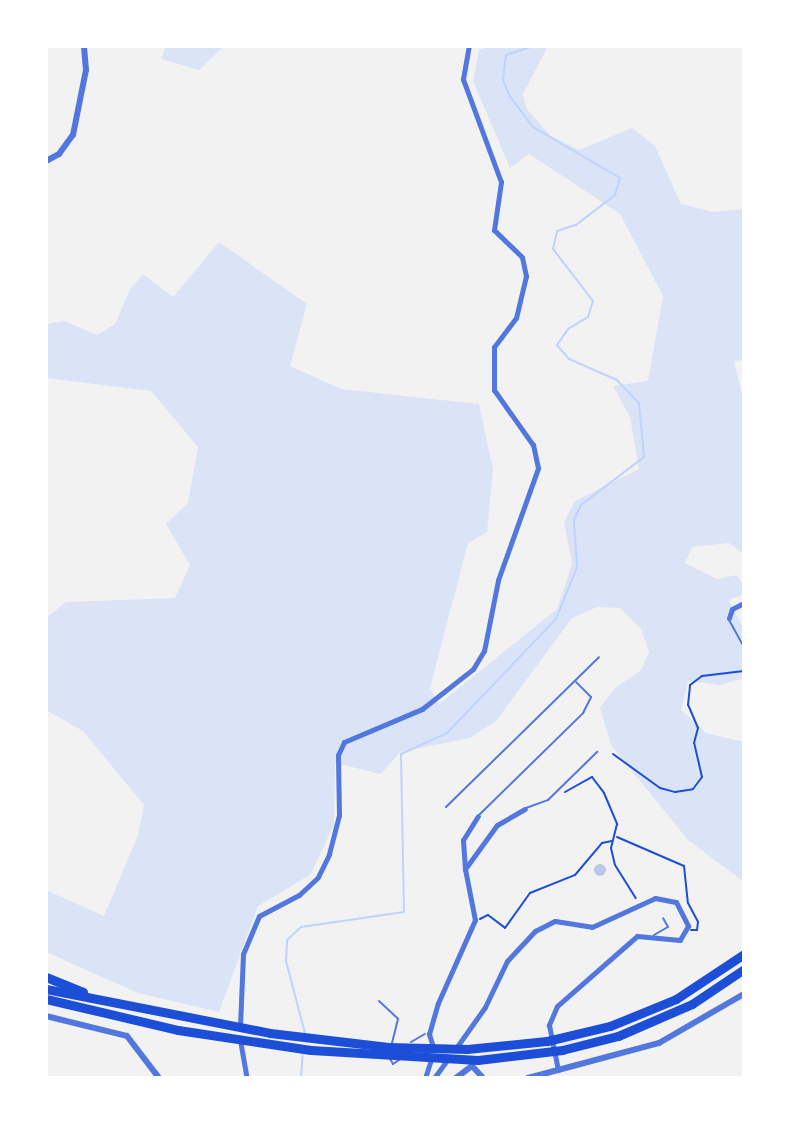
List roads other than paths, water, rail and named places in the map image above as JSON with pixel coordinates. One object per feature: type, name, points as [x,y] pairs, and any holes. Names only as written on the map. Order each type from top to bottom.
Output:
[{"type":"highway","points":[[46,989],[140,1011],[362,1045],[503,1046],[579,1034],[642,1015],[689,992],[744,954]]},
{"type":"highway","points":[[46,999],[138,1022],[368,1057],[499,1059],[618,1036],[692,1004],[744,969]]},
{"type":"highway","points":[[46,977],[120,1006]]},
{"type":"highway","points":[[46,1007],[110,1016]]},
{"type":"street","points":[[46,161],[59,154],[73,135],[86,70],[84,46]]},
{"type":"street","points":[[247,1078],[240,1049],[240,977],[259,916],[299,895],[318,877],[339,815],[338,755],[344,742],[422,709],[473,669],[484,651],[501,569],[538,468],[533,445],[494,390],[494,347],[516,318],[526,276],[522,257],[494,230],[501,182],[463,79],[469,46]]},
{"type":"street","points":[[729,618],[732,609],[744,603]]},
{"type":"street","points":[[465,869],[497,825],[525,809]]},
{"type":"street","points":[[425,1078],[434,1041],[429,1034],[475,920],[463,840],[478,816]]},
{"type":"street","points":[[434,1078],[485,1007],[507,961],[535,931],[551,921],[592,927],[655,898],[676,902],[688,926],[673,943],[653,936],[637,936],[557,1006],[549,1025],[557,1067]]},
{"type":"street","points":[[528,1078],[557,1067],[659,1043],[744,994]]},
{"type":"street","points":[[46,1016],[127,1036],[159,1078]]},
{"type":"street","points":[[456,1078],[462,1068],[472,1066],[483,1078]]},
{"type":"lane","points":[[729,618],[744,647]]},
{"type":"lane","points":[[446,807],[599,657]]},
{"type":"lane","points":[[478,816],[583,713],[591,697],[576,682]]},
{"type":"lane","points":[[525,809],[548,800],[597,752]]},
{"type":"lane","points":[[653,936],[668,927],[663,918]]},
{"type":"lane","points":[[379,1001],[398,1019],[388,1059],[393,1064],[399,1064],[413,1038],[429,1034]]},
{"type":"waterway","points":[[305,1033],[286,961],[287,940],[301,927],[404,912],[401,754],[447,733],[556,619],[577,567],[574,520],[581,505],[644,457],[639,403],[617,380],[569,359],[557,345],[568,329],[588,317],[593,301],[553,249],[557,231],[576,225],[615,195],[620,178],[533,127],[510,97],[503,80],[506,55],[534,46]]},
{"type":"waterway","points":[[301,1078],[303,1051]]}]
